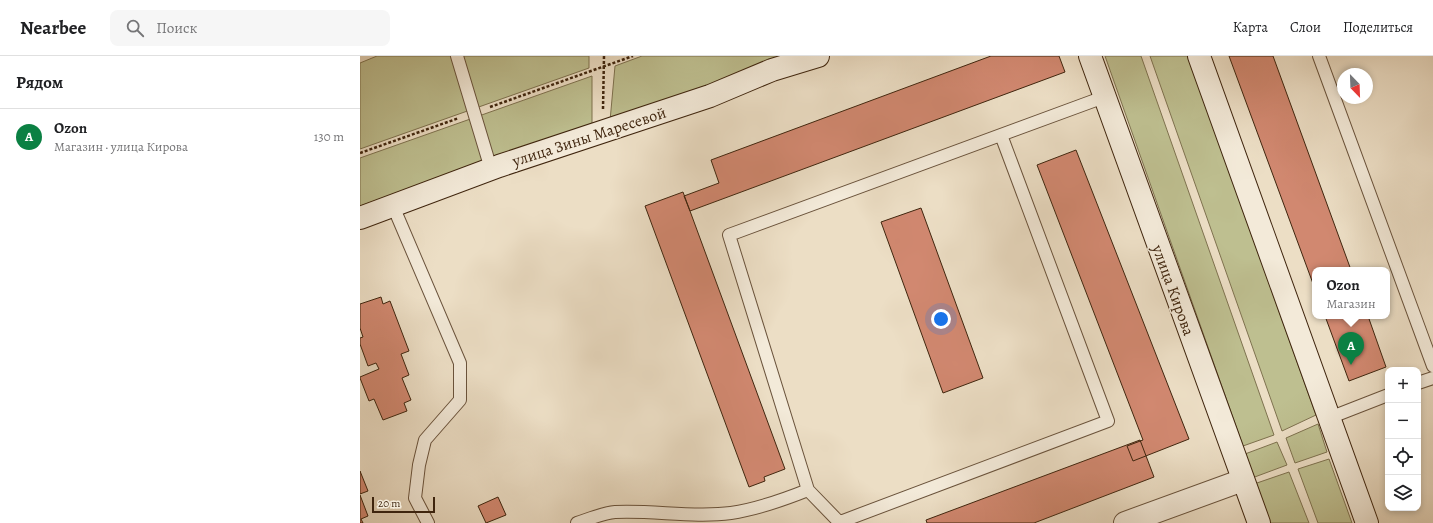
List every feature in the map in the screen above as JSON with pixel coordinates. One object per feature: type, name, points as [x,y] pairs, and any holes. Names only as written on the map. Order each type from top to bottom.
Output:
[{"type":"main road","name":"улица Зины Маресевой","points":[[360,218],[491,169],[710,96],[772,70],[818,56]]},
{"type":"main road","name":"улица Кирова","points":[[1090,56],[1259,523]]},
{"type":"main road","points":[[1199,56],[1367,523]]},
{"type":"main road","points":[[1125,523],[1243,480]]},
{"type":"lane","points":[[457,56],[491,169]]},
{"type":"lane","points":[[1319,56],[1433,366]]},
{"type":"lane","points":[[1001,135],[1108,421],[840,523],[808,490],[729,235],[1104,97]]},
{"type":"lane","points":[[393,206],[460,363],[460,400],[425,440],[419,465],[415,498],[428,523]]},
{"type":"lane","points":[[1421,382],[1433,378]]},
{"type":"lane","points":[[1329,418],[1385,396]]},
{"type":"lane","points":[[577,523],[614,512],[691,515],[732,513],[774,503],[808,490]]},
{"type":"path","points":[[602,132],[604,56]]},
{"type":"path","points":[[360,153],[633,56]]},
{"type":"green space","points":[[377,56],[589,56],[589,68],[360,149],[360,63]]},
{"type":"green space","points":[[642,56],[790,56],[610,121],[615,66]]},
{"type":"green space","points":[[1105,56],[1141,56],[1274,435],[1243,446]]},
{"type":"green space","points":[[1150,56],[1188,56],[1316,415],[1282,431]]},
{"type":"green space","points":[[592,76],[592,125],[360,206],[360,158]]},
{"type":"green space","points":[[1318,424],[1327,452],[1295,463],[1286,438]]},
{"type":"green space","points":[[1277,442],[1287,465],[1252,478],[1245,454]]},
{"type":"green space","points":[[1329,459],[1352,523],[1318,523],[1298,469]]},
{"type":"green space","points":[[1289,472],[1309,523],[1268,523],[1254,484]]},
{"type":"building","points":[[991,56],[1059,56],[1065,72],[690,211],[684,196],[719,183],[711,160]]},
{"type":"building","points":[[1229,56],[1273,56],[1350,267],[1312,267],[1312,281]]},
{"type":"building","points":[[1076,150],[1189,439],[1133,461],[1127,446],[1143,440],[1037,165]]},
{"type":"building","points":[[683,192],[785,469],[764,477],[765,481],[749,487],[645,206]]},
{"type":"building","points":[[921,208],[983,378],[943,393],[881,222]]},
{"type":"building","points":[[381,297],[383,304],[390,301],[409,351],[401,354],[409,375],[402,378],[411,400],[404,403],[407,411],[383,420],[374,399],[369,401],[360,378],[379,369],[376,363],[368,366],[360,344],[360,338],[363,337],[360,328],[360,304]]},
{"type":"building","points":[[1326,319],[1369,319],[1385,367],[1349,381]]},
{"type":"building","points":[[1140,440],[1154,477],[1034,523],[927,523],[926,520]]},
{"type":"building","points":[[360,471],[368,491],[360,494]]},
{"type":"building","points":[[360,495],[368,516],[361,519],[363,523],[360,523]]},
{"type":"building","points":[[498,497],[506,515],[486,523],[478,506]]},
{"type":"place","name":"Ozon","points":[[1351,365]]}]
